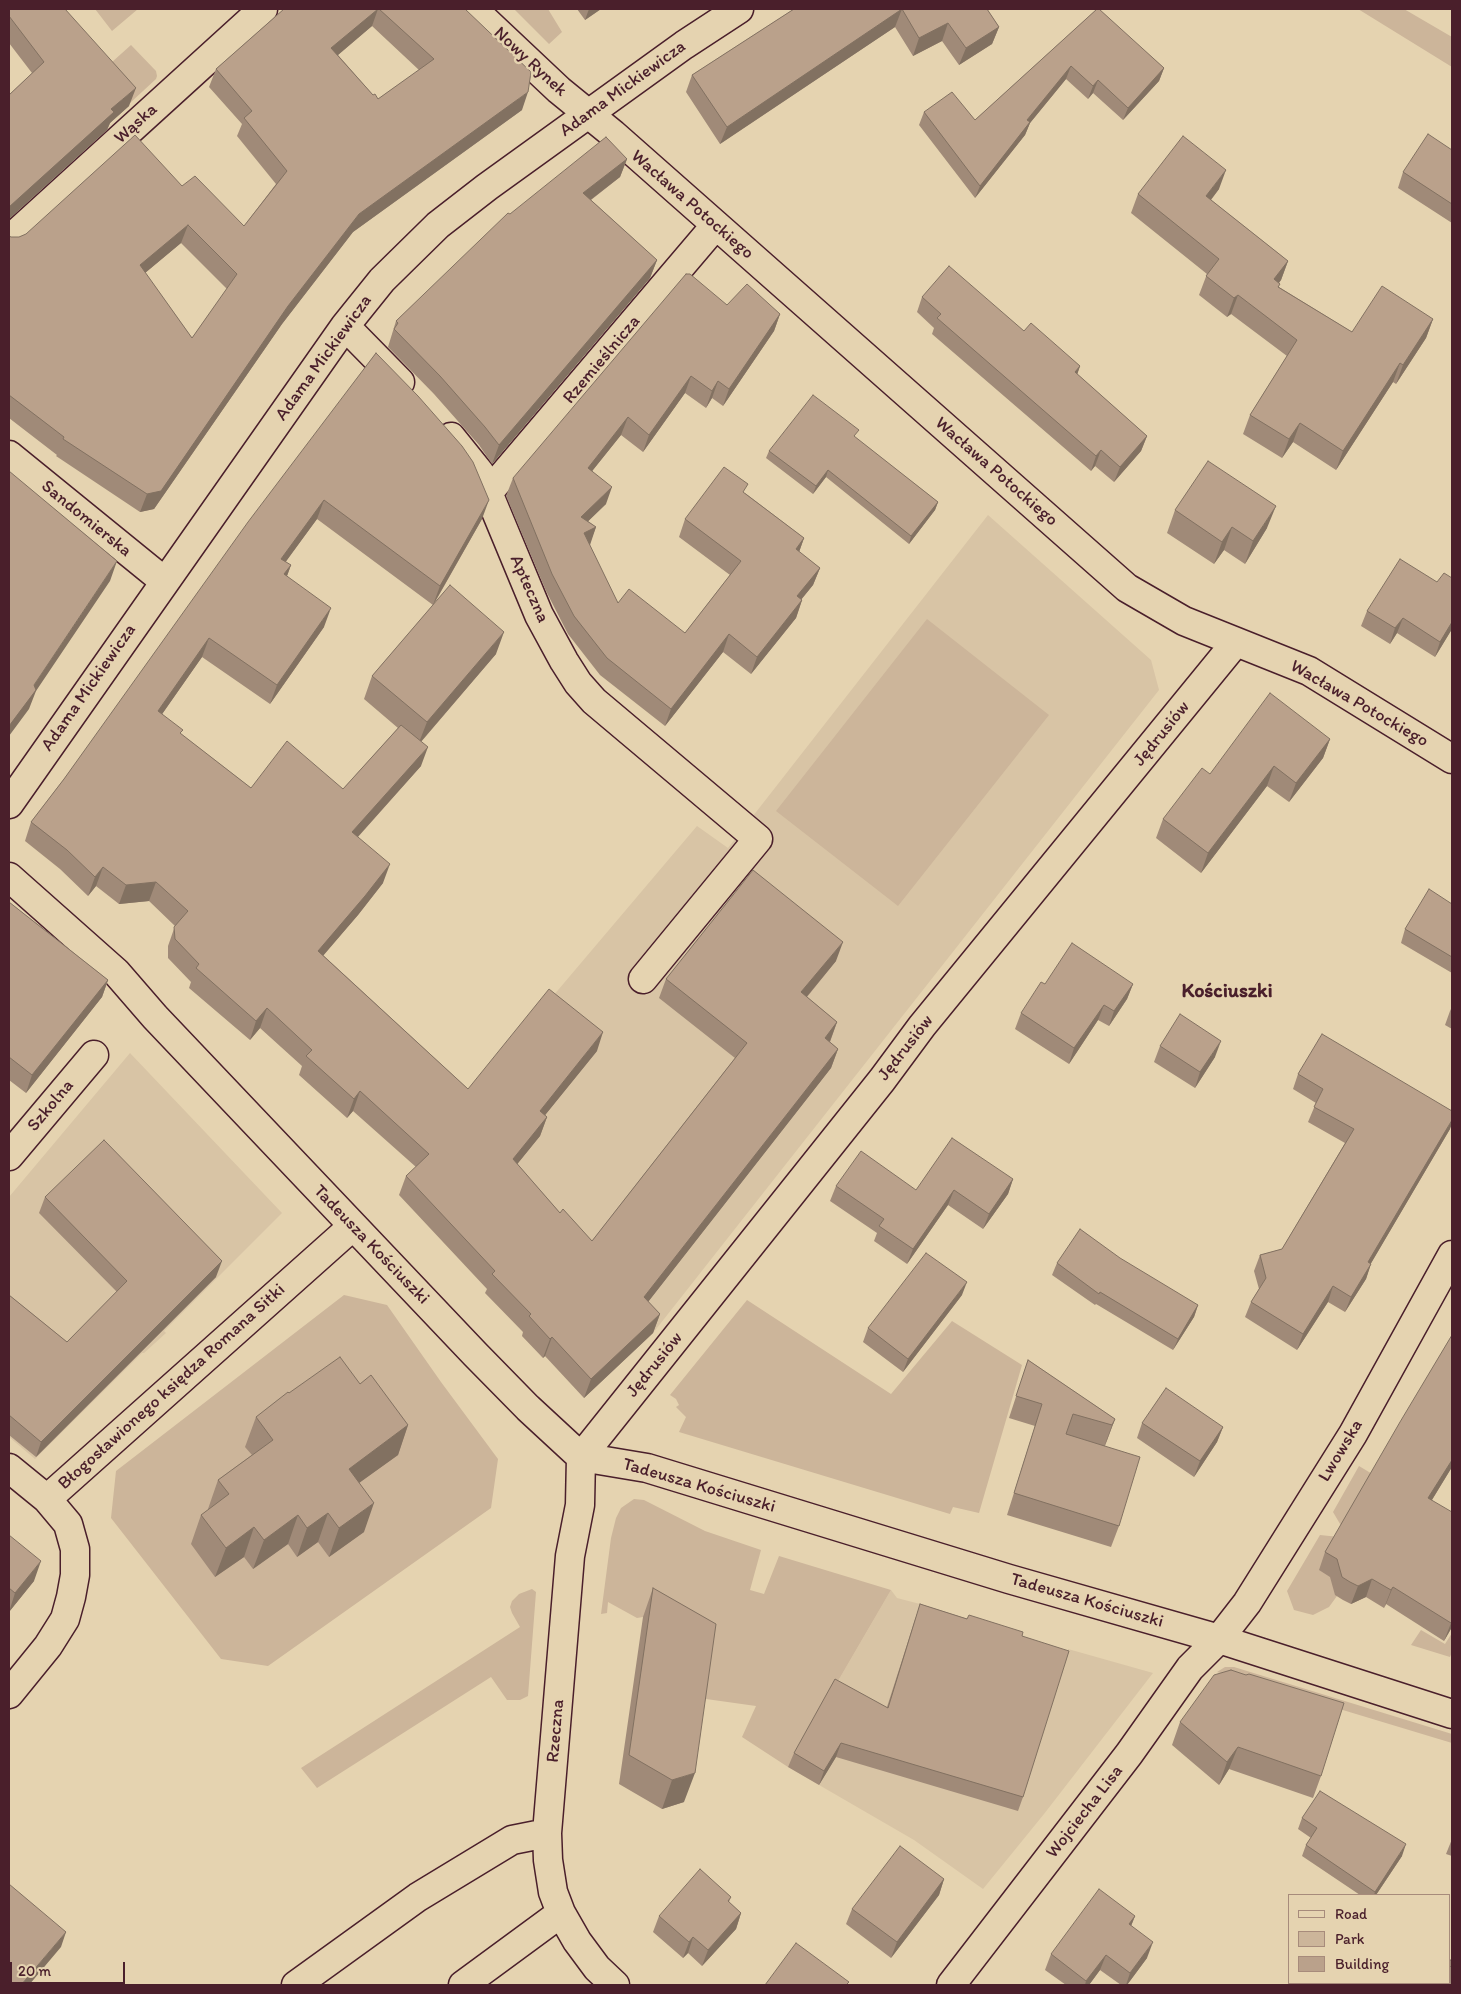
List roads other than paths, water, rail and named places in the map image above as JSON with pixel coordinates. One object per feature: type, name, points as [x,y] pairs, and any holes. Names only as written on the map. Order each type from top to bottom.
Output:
[{"type":"street","name":"Wąska","points":[[9,240],[263,9]]},
{"type":"street","name":"Nowy Rynek","points":[[473,9],[587,114]]},
{"type":"street","name":"Adama Mickiewicza","points":[[9,804],[345,326],[382,280],[438,225],[487,187],[684,45],[739,9]]},
{"type":"street","name":"Wacława Potockiego","points":[[587,114],[613,134],[1127,588],[1184,621],[1309,671],[1452,759]]},
{"type":"street","name":"Rzemieślnicza","points":[[488,493],[715,226]]},
{"type":"street","points":[[345,326],[415,397]]},
{"type":"street","name":"Apteczna","points":[[435,418],[480,473],[539,615],[578,683],[594,701],[758,839],[643,980]]},
{"type":"street","name":"Sandomierska","points":[[9,455],[164,581]]},
{"type":"street","name":"Jędrusiów","points":[[581,1457],[882,1080],[922,1026],[1236,642]]},
{"type":"street","name":"Tadeusza Kościuszki","points":[[9,877],[116,972],[155,1017],[353,1226],[528,1408],[581,1457],[647,1468],[1009,1579],[1219,1639],[1452,1714]]},
{"type":"street","name":"Szkolna","points":[[9,1156],[94,1055]]},
{"type":"street","name":"Błogosławionego księdza Romana Sitki","points":[[9,1694],[48,1646],[64,1619],[71,1597],[75,1575],[74,1549],[68,1524],[47,1499],[353,1226]]},
{"type":"street","name":"Lwowska","points":[[1219,1639],[1246,1603],[1353,1434],[1452,1255]]},
{"type":"street","name":"Rzeczna","points":[[581,1457],[580,1505],[570,1556],[548,1833],[548,1860],[553,1892],[561,1913],[577,1941],[597,1968],[615,1985]]},
{"type":"street","points":[[9,1468],[47,1499]]},
{"type":"street","name":"Wojciecha Lisa","points":[[951,1985],[1129,1754],[1190,1668],[1219,1639]]},
{"type":"street","points":[[296,1985],[418,1897],[512,1840],[548,1833]]},
{"type":"street","points":[[463,1985],[561,1913]]},
{"type":"district","name":"Kościuszki","points":[[1227,992]]}]
